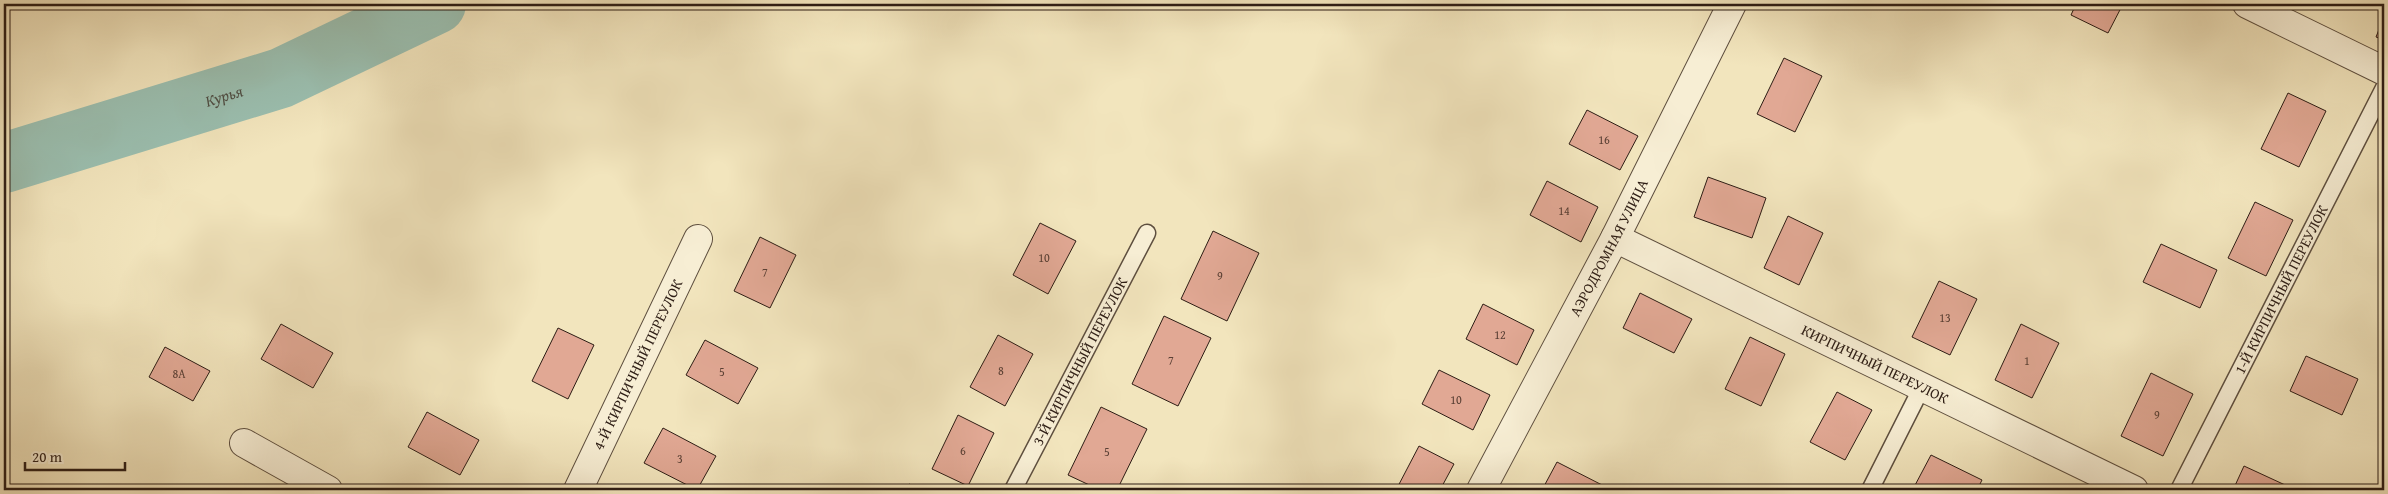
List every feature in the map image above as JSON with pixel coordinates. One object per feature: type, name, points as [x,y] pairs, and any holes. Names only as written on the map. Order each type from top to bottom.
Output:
[{"type":"street","name":"АЭРОДРОМНАЯ УЛИЦА","points":[[1481,490],[1615,238],[1732,4]]},
{"type":"street","points":[[2247,4],[2384,71]]},
{"type":"street","name":"КИРПИЧНЫЙ ПЕРЕУЛОК","points":[[1615,238],[2134,490]]},
{"type":"street","name":"4-Й КИРПИЧНЫЙ ПЕРЕУЛОК","points":[[578,490],[698,239]]},
{"type":"street","points":[[244,443],[328,490]]},
{"type":"lane","name":"1-Й КИРПИЧНЫЙ ПЕРЕУЛОК","points":[[2179,490],[2384,88]]},
{"type":"lane","name":"3-Й КИРПИЧНЫЙ ПЕРЕУЛОК","points":[[1013,490],[1147,233]]},
{"type":"lane","points":[[1870,490],[1922,387]]},
{"type":"building","points":[[2076,4],[2123,4],[2108,33],[2071,15]]},
{"type":"building","points":[[2384,17],[2384,40],[2376,37]]},
{"type":"building","points":[[1784,58],[1822,76],[1795,132],[1757,114]]},
{"type":"building","points":[[2288,93],[2326,111],[2299,167],[2261,149]]},
{"type":"building","points":[[1587,110],[1638,136],[1620,170],[1569,144]]},
{"type":"building","points":[[1708,177],[1766,198],[1752,238],[1694,217]]},
{"type":"building","points":[[1547,181],[1598,207],[1581,242],[1530,215]]},
{"type":"building","points":[[2255,202],[2293,220],[2266,276],[2228,258]]},
{"type":"building","points":[[1788,216],[1823,233],[1799,285],[1764,268]]},
{"type":"building","points":[[1040,223],[1076,241],[1048,294],[1013,275]]},
{"type":"building","points":[[1213,231],[1259,253],[1227,321],[1181,299]]},
{"type":"building","points":[[760,237],[796,255],[770,308],[734,291]]},
{"type":"building","points":[[2161,244],[2217,270],[2200,308],[2143,282]]},
{"type":"building","points":[[1939,281],[1977,299],[1950,355],[1912,337]]},
{"type":"building","points":[[1640,293],[1692,319],[1674,353],[1623,328]]},
{"type":"building","points":[[1483,304],[1534,330],[1517,365],[1466,339]]},
{"type":"building","points":[[1164,316],[1211,338],[1178,406],[1132,384]]},
{"type":"building","points":[[281,324],[333,353],[313,388],[261,359]]},
{"type":"building","points":[[2021,324],[2059,343],[2032,398],[1995,380]]},
{"type":"building","points":[[558,328],[594,345],[568,399],[532,381]]},
{"type":"building","points":[[998,335],[1033,354],[1005,406],[970,387]]},
{"type":"building","points":[[1750,337],[1785,354],[1761,406],[1725,389]]},
{"type":"building","points":[[705,340],[758,368],[738,404],[686,375]]},
{"type":"building","points":[[165,347],[210,371],[193,401],[149,377]]},
{"type":"building","points":[[2306,356],[2358,379],[2342,415],[2290,391]]},
{"type":"building","points":[[1439,370],[1490,395],[1473,430],[1422,404]]},
{"type":"building","points":[[2151,373],[2193,394],[2163,456],[2121,436]]},
{"type":"building","points":[[1837,392],[1872,410],[1845,460],[1810,442]]},
{"type":"building","points":[[1101,407],[1147,429],[1117,490],[1100,490],[1068,475]]},
{"type":"building","points":[[427,412],[479,440],[460,475],[408,447]]},
{"type":"building","points":[[958,415],[994,433],[968,486],[932,469]]},
{"type":"building","points":[[663,428],[716,456],[697,490],[644,463]]},
{"type":"building","points":[[1419,446],[1454,464],[1440,490],[1396,490]]},
{"type":"building","points":[[1931,455],[1982,480],[1977,490],[1913,489]]},
{"type":"building","points":[[1557,462],[1608,488],[1607,490],[1542,490]]},
{"type":"building","points":[[2244,466],[2296,490],[2233,490]]},
{"type":"building","points":[[909,484],[924,490],[906,490]]},
{"type":"waterway","name":"Курья","points":[[4,163],[281,78],[436,4]]}]
